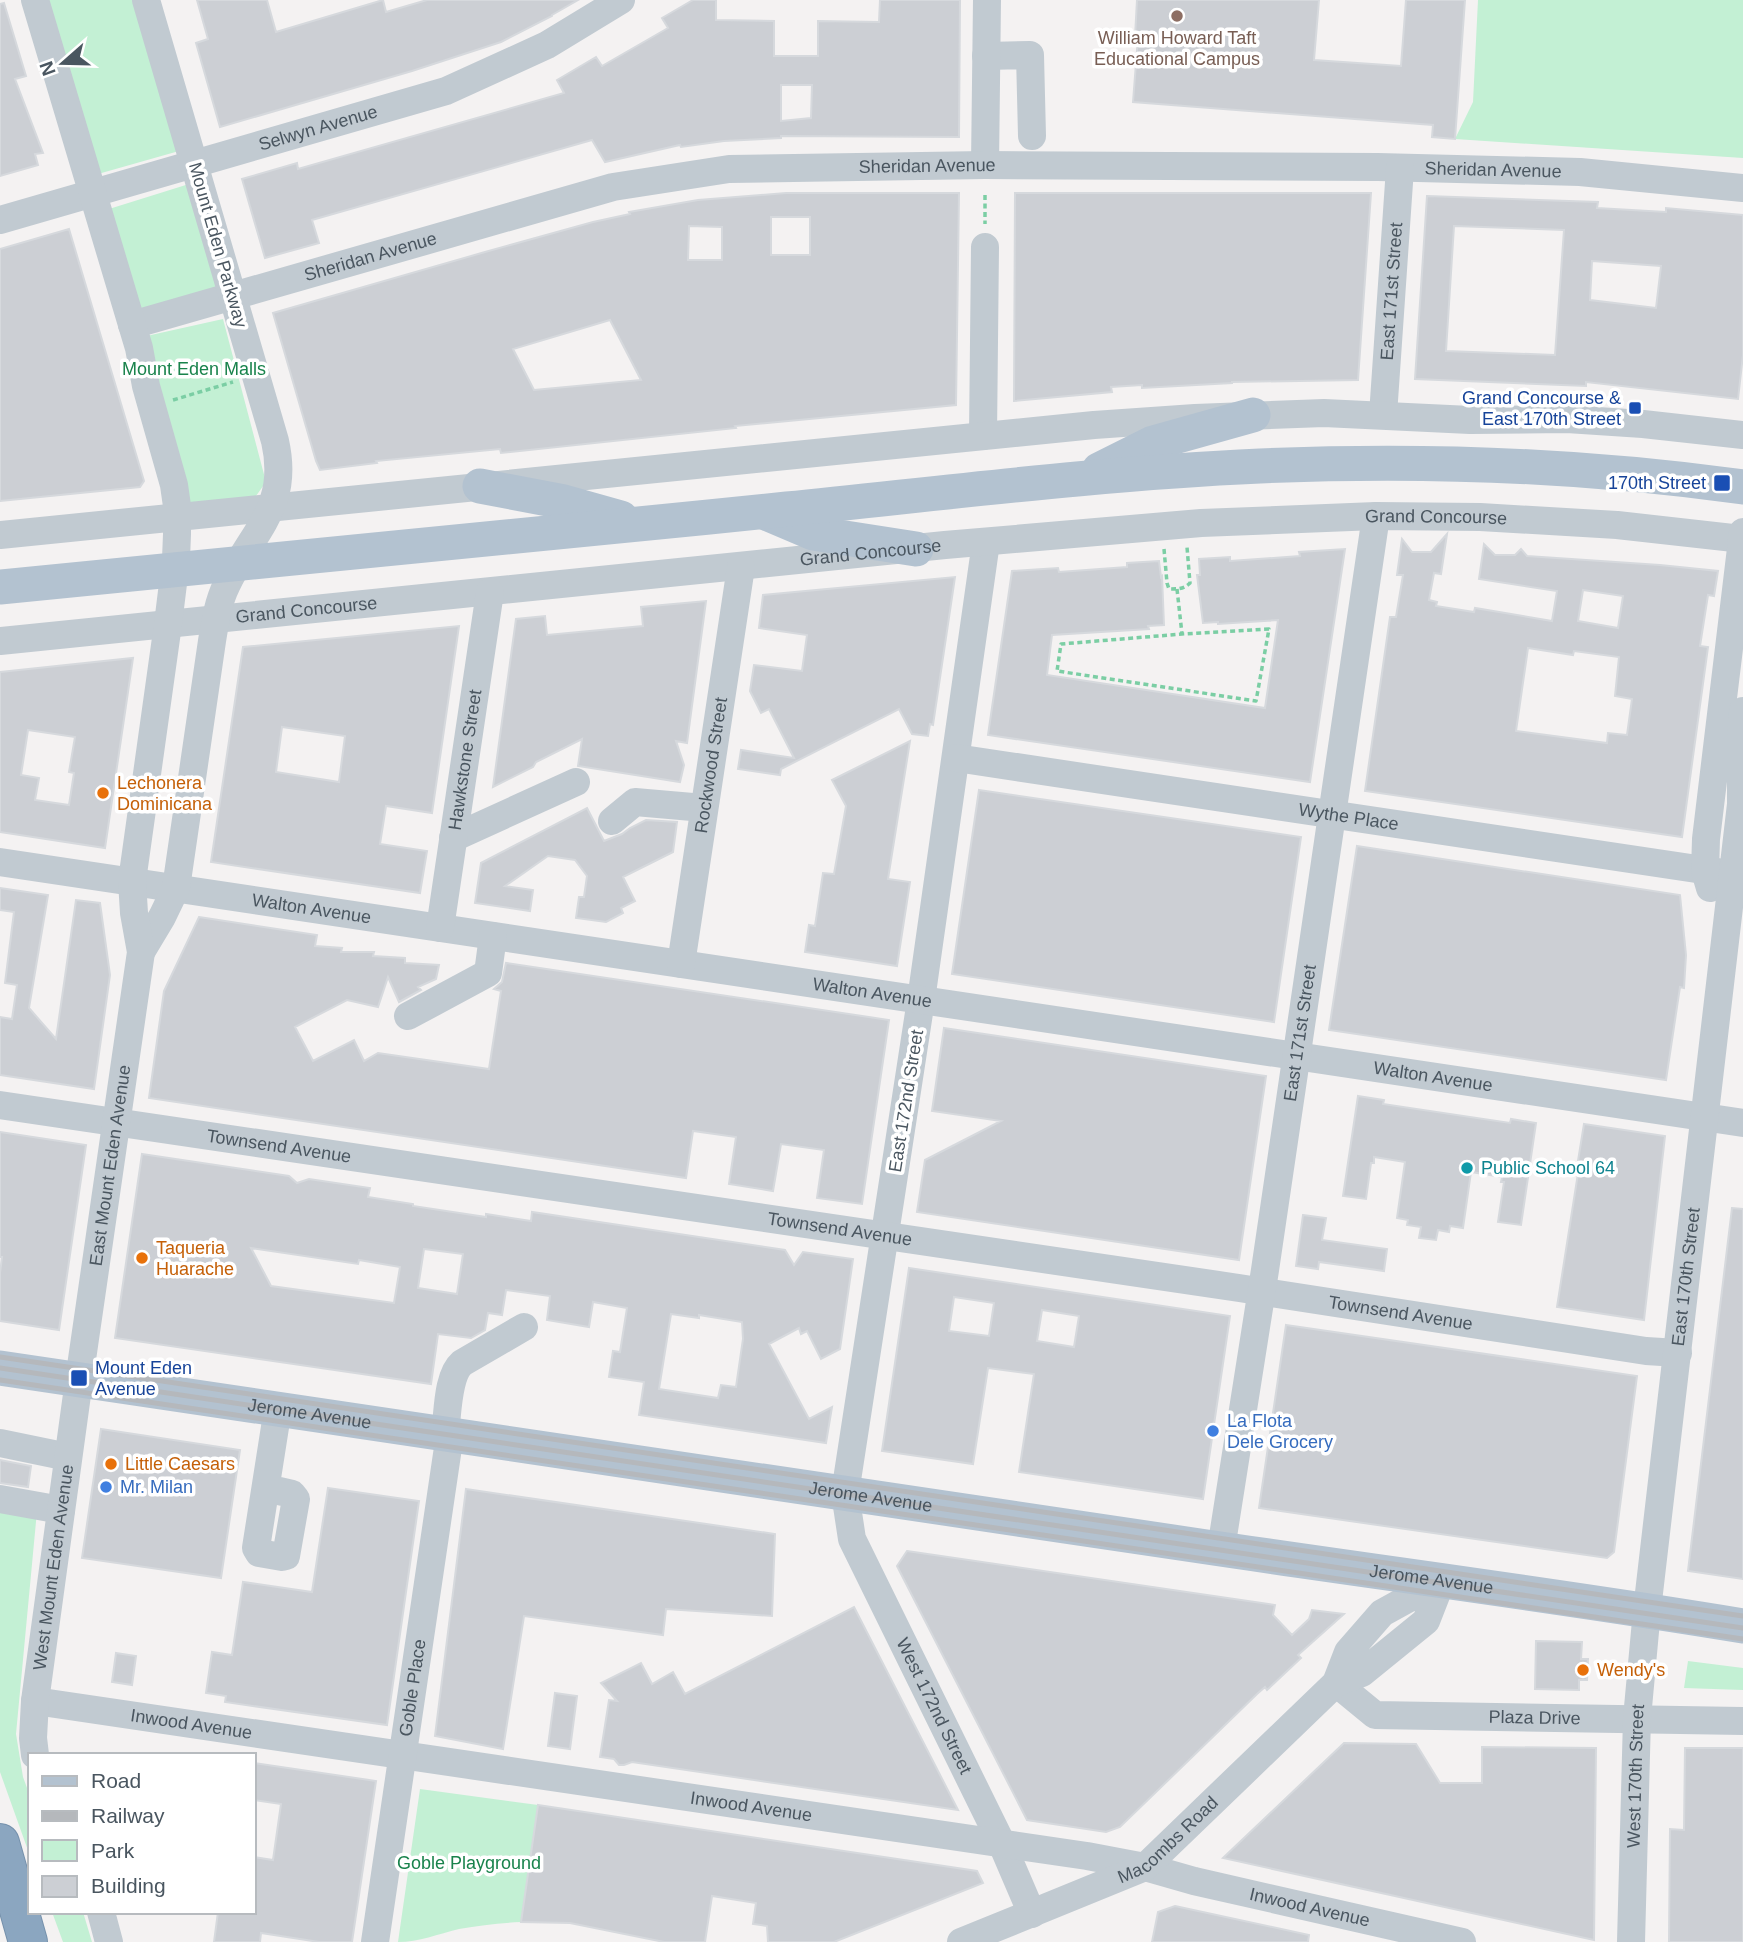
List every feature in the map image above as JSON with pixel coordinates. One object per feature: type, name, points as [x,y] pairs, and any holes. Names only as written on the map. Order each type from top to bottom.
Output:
[{"type":"highway","points":[[0,1843],[28,1942]]},
{"type":"highway","points":[[0,1888],[22,1942]]},
{"type":"main road","points":[[1083,479],[1153,443],[1253,415]]},
{"type":"main road","points":[[0,587],[1083,479],[1262,466],[1401,464],[1577,471],[1743,487]]},
{"type":"main road","points":[[480,486],[564,502],[638,523]]},
{"type":"main road","points":[[762,511],[813,533],[916,548]]},
{"type":"main road","name":"Jerome Avenue","points":[[0,1368],[1743,1626]]},
{"type":"street","points":[[35,0],[132,325],[174,485],[178,518],[175,571]]},
{"type":"street","name":"Mount Eden Parkway","points":[[146,0],[278,457],[279,481],[271,508],[237,565]]},
{"type":"street","name":"Selwyn Avenue","points":[[0,220],[446,91],[547,46],[621,0]]},
{"type":"street","points":[[985,164],[987,0]]},
{"type":"street","points":[[986,56],[1030,55],[1032,136]]},
{"type":"street","name":"Sheridan Avenue","points":[[132,325],[612,187],[729,169],[985,164],[1400,168],[1580,172],[1743,188]]},
{"type":"street","name":"East 171st Street","points":[[1383,415],[1400,168]]},
{"type":"street","points":[[983,436],[985,237]]},
{"type":"street","points":[[0,535],[1094,425],[1253,415],[1324,413],[1470,420],[1567,419],[1743,435]]},
{"type":"street","name":"East 171st Street","points":[[1221,1549],[1262,1292],[1376,516]]},
{"type":"street","name":"Grand Concourse","points":[[0,641],[916,548],[1201,523],[1376,516],[1480,517],[1677,530],[1743,538]]},
{"type":"street","name":"East 170th Street","points":[[1725,941],[1705,870],[1706,839],[1743,532]]},
{"type":"street","name":"East 172nd Street","points":[[845,1493],[921,1000],[986,542]]},
{"type":"street","points":[[216,619],[223,593],[237,565]]},
{"type":"street","name":"Rockwood Street","points":[[681,964],[741,567]]},
{"type":"street","name":"East Mount Eden Avenue","points":[[79,1380],[141,952],[132,881],[175,571]]},
{"type":"street","name":"Hawkstone Street","points":[[440,928],[490,592]]},
{"type":"street","name":"East Mount Eden Avenue","points":[[141,952],[176,888],[216,619]]},
{"type":"street","name":"East 170th Street","points":[[1647,1611],[1725,941],[1738,876],[1743,711]]},
{"type":"street","name":"Wythe Place","points":[[956,758],[1738,876]]},
{"type":"street","points":[[453,838],[576,782]]},
{"type":"street","points":[[612,821],[635,803],[704,808]]},
{"type":"street","name":"Walton Avenue","points":[[0,862],[1743,1123]]},
{"type":"street","name":"East 170th Street","points":[[1725,941],[1743,910]]},
{"type":"street","points":[[408,1016],[488,972],[493,936]]},
{"type":"street","name":"Townsend Avenue","points":[[0,1105],[1646,1351],[1678,1353]]},
{"type":"street","name":"Goble Place","points":[[375,1942],[448,1434],[453,1378],[455,1370],[462,1363],[524,1327]]},
{"type":"street","name":"West Mount Eden Avenue","points":[[34,1753],[35,1701],[79,1380]]},
{"type":"street","points":[[266,1488],[278,1408]]},
{"type":"street","points":[[0,1443],[68,1457]]},
{"type":"street","name":"West 172nd Street","points":[[845,1493],[852,1539],[1002,1844],[1032,1914]]},
{"type":"street","points":[[0,1499],[61,1510]]},
{"type":"street","name":"Macombs Road","points":[[961,1942],[1145,1867],[1336,1683],[1362,1673],[1426,1621],[1441,1580]]},
{"type":"street","name":"West 170th Street","points":[[1631,1942],[1637,1718],[1647,1611]]},
{"type":"street","name":"Plaza Drive","points":[[1336,1683],[1375,1715],[1743,1721]]},
{"type":"street","name":"Inwood Avenue","points":[[35,1701],[1145,1867],[1194,1881],[1462,1942]]},
{"type":"street","points":[[101,1914],[108,1942]]},
{"type":"path","points":[[985,195],[985,237]]},
{"type":"path","points":[[167,402],[235,381]]},
{"type":"path","points":[[1164,549],[1167,583],[1170,589],[1177,589],[1191,583],[1187,547]]},
{"type":"path","points":[[1177,589],[1182,634]]},
{"type":"path","points":[[1269,628],[1256,701],[1057,671],[1061,644],[1182,634],[1269,628]]},
{"type":"green space","points":[[48,0],[135,0],[179,151],[98,174]]},
{"type":"green space","points":[[1478,0],[1743,0],[1743,158],[1455,139],[1473,102]]},
{"type":"green space","name":"Mount Eden Malls","points":[[189,184],[220,288],[140,312],[109,209]]},
{"type":"green space","name":"Mount Eden Malls","points":[[223,319],[266,482],[251,503],[189,510],[142,337]]},
{"type":"green space","points":[[0,1506],[37,1511],[16,1734],[28,1791],[28,1850],[0,1772]]},
{"type":"green space","points":[[1688,1661],[1743,1668],[1743,1690],[1684,1688]]},
{"type":"green space","name":"Goble Playground","points":[[420,1789],[538,1805],[521,1922],[459,1929],[398,1942]]},
{"type":"green space","points":[[53,1914],[84,1914],[92,1942],[63,1942]]},
{"type":"building","points":[[197,0],[267,0],[276,32],[383,0],[386,12],[427,0],[578,0],[501,42],[220,127],[196,43],[208,39]]},
{"type":"building","points":[[693,0],[716,0],[716,20],[774,21],[774,56],[818,56],[818,21],[879,22],[880,0],[960,0],[959,137],[781,136],[680,145],[605,162],[592,140],[312,220],[319,243],[265,258],[242,179],[297,163],[298,169],[564,93],[557,80],[596,57],[602,66],[668,28],[662,18]],"holes":[[[781,85],[812,85],[811,118],[781,121]]]},
{"type":"building","points":[[1137,0],[1319,0],[1314,60],[1401,66],[1406,0],[1465,0],[1455,139],[1432,137],[1433,125],[1133,102],[1138,37],[1135,37]]},
{"type":"building","points":[[4,3],[26,76],[15,79],[43,153],[35,154],[38,165],[0,176],[0,4]]},
{"type":"building","points":[[786,193],[959,193],[956,405],[735,426],[736,428],[501,453],[500,449],[376,461],[377,463],[320,470],[273,313],[593,222],[630,214],[629,212],[698,200]],"holes":[[[771,217],[810,217],[810,255],[771,255]],[[689,226],[722,227],[722,260],[688,260]],[[610,320],[641,380],[534,390],[513,349]]]},
{"type":"building","points":[[1015,193],[1371,193],[1358,380],[1232,382],[1142,388],[1142,385],[1111,387],[1112,392],[1014,401]]},
{"type":"building","points":[[1427,196],[1598,202],[1597,208],[1666,212],[1666,208],[1743,215],[1743,355],[1738,399],[1586,382],[1586,386],[1415,379]],"holes":[[[1454,226],[1564,230],[1555,355],[1446,351]],[[1592,261],[1661,266],[1656,308],[1590,300]]]},
{"type":"building","points":[[69,229],[144,481],[140,487],[0,501],[0,249]]},
{"type":"building","points":[[1447,534],[1441,574],[1434,573],[1429,600],[1437,602],[1436,606],[1474,612],[1475,608],[1552,621],[1557,591],[1479,579],[1484,544],[1495,555],[1515,555],[1521,549],[1527,556],[1718,571],[1714,596],[1708,595],[1700,646],[1708,647],[1682,837],[1365,791],[1390,617],[1396,617],[1403,575],[1397,575],[1402,539],[1412,552],[1431,552]],"holes":[[[1583,590],[1623,596],[1618,628],[1578,621]],[[1528,648],[1573,655],[1574,651],[1619,657],[1615,696],[1632,699],[1627,735],[1608,733],[1607,743],[1516,731]]]},
{"type":"building","points":[[1345,549],[1310,782],[988,735],[1012,571],[1058,568],[1059,572],[1127,567],[1127,563],[1159,561],[1164,625],[1148,626],[1149,629],[1052,635],[1047,675],[1265,708],[1278,620],[1203,623],[1197,575],[1200,575],[1199,559],[1230,557],[1230,561],[1300,556],[1299,552]]},
{"type":"building","points":[[955,577],[933,725],[930,724],[928,736],[912,734],[899,709],[781,769],[780,775],[738,769],[741,750],[794,758],[769,709],[761,713],[750,691],[754,665],[802,671],[807,635],[759,628],[763,595]]},
{"type":"building","points":[[706,601],[687,743],[676,741],[684,765],[680,782],[578,766],[582,739],[493,787],[516,619],[545,616],[547,635],[643,626],[641,607]]},
{"type":"building","points":[[459,626],[432,813],[386,806],[380,844],[427,851],[420,893],[211,862],[243,647]],"holes":[[[282,727],[345,736],[339,782],[276,772]]]},
{"type":"building","points":[[133,658],[105,848],[0,832],[0,672]],"holes":[[[28,730],[75,737],[69,772],[74,773],[69,805],[35,800],[39,778],[21,775]]]},
{"type":"building","points":[[910,741],[888,879],[910,882],[897,966],[805,952],[809,925],[815,926],[823,873],[834,874],[846,806],[832,780]]},
{"type":"building","points":[[979,790],[1301,837],[1274,1022],[952,974]]},
{"type":"building","points":[[587,808],[604,841],[646,820],[677,822],[673,852],[623,877],[635,901],[621,908],[623,913],[606,922],[576,918],[579,897],[584,897],[587,876],[575,860],[548,856],[505,886],[533,890],[530,911],[475,903],[481,863]]},
{"type":"building","points":[[1357,846],[1680,895],[1686,955],[1684,988],[1680,987],[1666,1080],[1329,1030]]},
{"type":"building","points":[[0,888],[48,895],[29,1008],[56,1039],[76,900],[100,903],[110,975],[94,1089],[0,1075],[0,1017],[12,1019],[17,985],[5,983],[14,912],[0,910]]},
{"type":"building","points":[[199,917],[317,935],[315,946],[342,948],[341,952],[374,952],[373,956],[405,958],[405,963],[439,965],[436,979],[418,987],[421,990],[399,1002],[388,977],[378,1007],[347,1000],[295,1027],[313,1061],[354,1040],[364,1061],[378,1053],[489,1069],[501,991],[494,989],[502,982],[506,963],[889,1020],[862,1204],[817,1198],[824,1150],[781,1144],[773,1191],[729,1184],[736,1137],[693,1131],[686,1178],[149,1098],[164,991]]},
{"type":"building","points":[[944,1028],[1266,1076],[1239,1260],[917,1212],[925,1160],[1001,1121],[932,1111]]},
{"type":"building","name":"Public School 64","points":[[1358,1096],[1384,1100],[1383,1104],[1510,1123],[1511,1119],[1536,1123],[1521,1225],[1498,1222],[1504,1182],[1501,1182],[1502,1177],[1471,1172],[1463,1228],[1450,1226],[1449,1232],[1438,1230],[1436,1240],[1419,1238],[1421,1227],[1407,1225],[1408,1220],[1397,1218],[1405,1162],[1374,1157],[1366,1199],[1343,1196]]},
{"type":"building","points":[[1584,1124],[1665,1136],[1644,1320],[1557,1307]]},
{"type":"building","points":[[0,1132],[86,1145],[59,1330],[0,1321]]},
{"type":"building","points":[[142,1154],[289,1176],[297,1183],[309,1179],[370,1188],[368,1197],[486,1217],[486,1214],[531,1221],[532,1212],[785,1250],[794,1265],[803,1252],[853,1259],[840,1349],[821,1359],[807,1331],[801,1334],[799,1328],[769,1344],[809,1419],[832,1407],[826,1443],[639,1415],[644,1382],[609,1377],[613,1351],[620,1352],[627,1308],[593,1302],[589,1327],[547,1320],[550,1296],[506,1290],[502,1315],[488,1313],[485,1330],[471,1338],[438,1334],[431,1384],[115,1338]],"holes":[[[251,1248],[358,1264],[359,1260],[400,1267],[394,1303],[271,1286]],[[424,1249],[463,1254],[457,1294],[418,1288]],[[671,1314],[699,1318],[699,1315],[742,1322],[743,1339],[736,1387],[721,1385],[718,1398],[659,1389]]]},
{"type":"building","points":[[1732,1208],[1743,1209],[1743,1579],[1688,1571]]},
{"type":"building","points":[[1303,1215],[1326,1218],[1322,1240],[1387,1249],[1384,1271],[1319,1262],[1318,1269],[1296,1266]]},
{"type":"building","points":[[909,1268],[1230,1316],[1203,1499],[1019,1472],[1034,1374],[988,1368],[973,1464],[882,1451]],"holes":[[[954,1297],[994,1303],[989,1336],[949,1331]],[[1042,1310],[1079,1316],[1074,1347],[1037,1341]]]},
{"type":"building","points":[[1286,1325],[1637,1376],[1614,1552],[1607,1558],[1259,1508]]},
{"type":"building","points":[[101,1429],[240,1450],[221,1578],[82,1558]]},
{"type":"building","points":[[0,1460],[31,1466],[28,1487],[0,1483]]},
{"type":"building","points":[[328,1488],[419,1501],[387,1725],[225,1702],[226,1696],[206,1693],[212,1652],[232,1655],[243,1582],[312,1592]]},
{"type":"building","points":[[466,1489],[775,1534],[772,1616],[666,1609],[663,1635],[524,1616],[503,1749],[435,1736]]},
{"type":"building","points":[[907,1551],[1275,1605],[1273,1615],[1292,1635],[1309,1619],[1312,1610],[1344,1614],[1298,1655],[1301,1658],[1267,1690],[1265,1687],[1257,1694],[1120,1827],[1106,1832],[1027,1820],[897,1566]]},
{"type":"building","points":[[854,1607],[958,1810],[632,1762],[619,1765],[614,1759],[600,1757],[609,1700],[617,1701],[601,1683],[641,1663],[652,1684],[673,1672],[685,1694]]},
{"type":"building","points":[[1536,1641],[1582,1642],[1581,1659],[1588,1659],[1587,1680],[1579,1680],[1579,1690],[1535,1689]]},
{"type":"building","points":[[116,1653],[136,1656],[132,1685],[112,1682]]},
{"type":"building","points":[[555,1693],[577,1696],[570,1749],[548,1746]]},
{"type":"building","points":[[1344,1743],[1416,1744],[1440,1783],[1482,1783],[1482,1747],[1596,1748],[1594,1940],[1223,1858]]},
{"type":"building","points":[[1685,1748],[1743,1748],[1743,1942],[1669,1942],[1670,1829],[1684,1830]]},
{"type":"building","points":[[256,1763],[376,1781],[352,1942],[319,1942],[261,1933],[260,1942],[214,1942],[218,1914],[256,1914],[256,1857],[273,1860],[281,1804],[256,1800]]},
{"type":"building","points":[[538,1805],[977,1871],[983,1883],[834,1942],[768,1942],[767,1926],[753,1924],[756,1903],[712,1896],[705,1942],[664,1942],[570,1923],[521,1922]]},
{"type":"building","points":[[1175,1906],[1309,1935],[1308,1942],[1152,1942],[1158,1912]]},
{"type":"railway","points":[[0,1357],[1743,1616]]},
{"type":"railway","points":[[0,1368],[1743,1628]]},
{"type":"railway","points":[[0,1380],[1743,1639]]},
{"type":"place","name":"William Howard Taft Educational Campus","points":[[1177,16]]},
{"type":"place","name":"Grand Concourse & East 170th Street","points":[[1635,408]]},
{"type":"place","name":"170th Street","points":[[1722,483]]},
{"type":"place","name":"Lechonera Dominicana","points":[[103,793]]},
{"type":"place","name":"Public School 64","points":[[1467,1168]]},
{"type":"place","name":"Taqueria Huarache","points":[[142,1258]]},
{"type":"place","name":"Mount Eden Avenue","points":[[79,1378]]},
{"type":"place","name":"La Flota Dele Grocery","points":[[1213,1431]]},
{"type":"place","name":"Little Caesars","points":[[111,1464]]},
{"type":"place","name":"Mr. Milan","points":[[106,1487]]},
{"type":"place","name":"Wendy's","points":[[1583,1670]]}]
